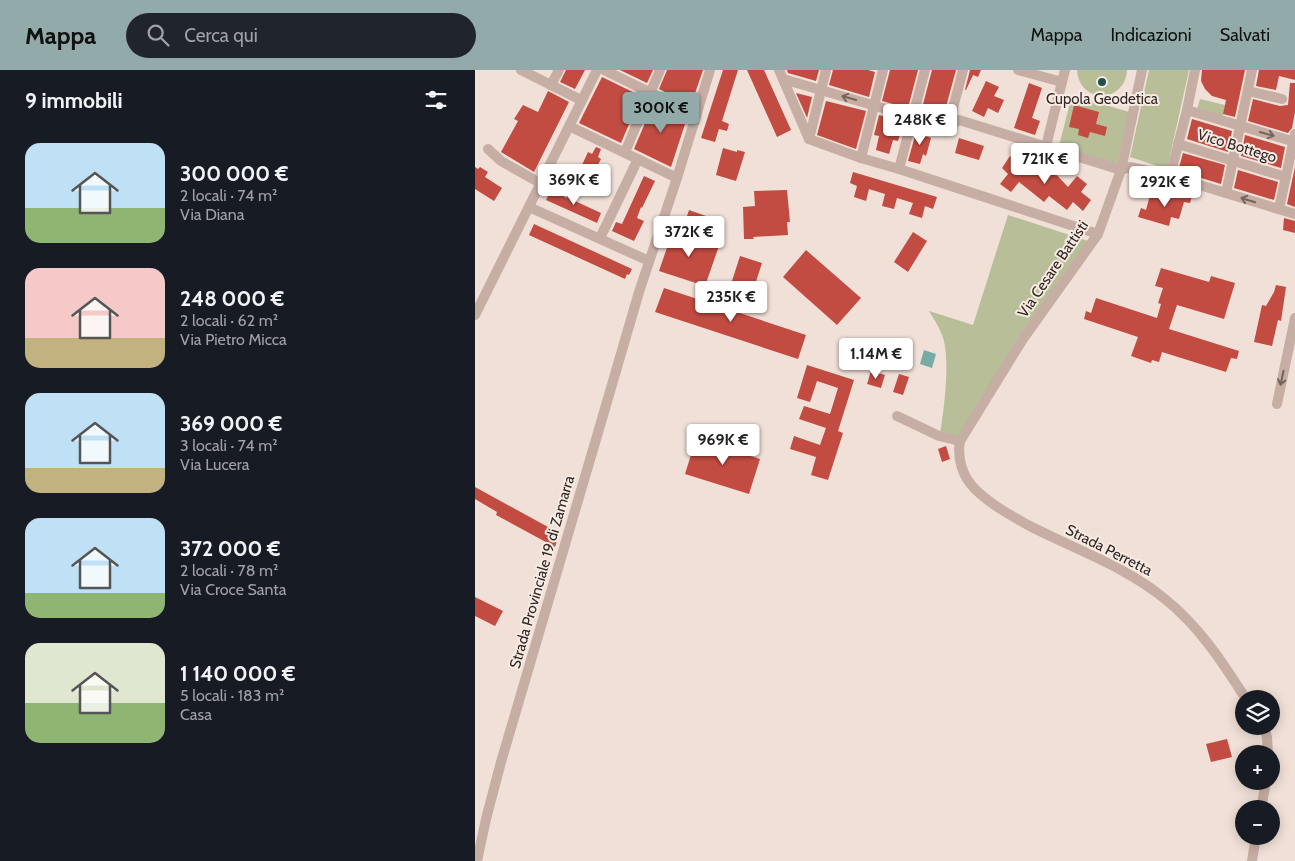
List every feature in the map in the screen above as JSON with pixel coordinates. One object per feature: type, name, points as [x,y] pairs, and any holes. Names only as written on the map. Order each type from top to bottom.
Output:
[{"type":"street","points":[[521,70],[581,100]]},
{"type":"street","points":[[551,85],[559,70]]},
{"type":"street","points":[[475,315],[597,70]]},
{"type":"street","points":[[604,70],[696,115]]},
{"type":"street","points":[[625,152],[660,70]]},
{"type":"street","name":"Strada Provinciale 19 di Zamarra","points":[[477,861],[501,762],[639,292],[710,70]]},
{"type":"street","points":[[809,139],[826,70]]},
{"type":"street","points":[[861,158],[883,70]]},
{"type":"street","points":[[899,169],[925,70]]},
{"type":"street","points":[[948,127],[963,70]]},
{"type":"street","points":[[1018,70],[1062,82]]},
{"type":"street","points":[[1046,146],[1065,70]]},
{"type":"street","name":"Via Cesare Battisti","points":[[959,441],[1023,339],[1098,234],[1121,170],[1141,70]]},
{"type":"street","points":[[1170,176],[1195,70]]},
{"type":"street","points":[[1225,193],[1252,70]]},
{"type":"street","points":[[781,75],[821,90],[948,127],[959,120],[1121,170],[1130,167],[1170,176],[1295,214]]},
{"type":"street","points":[[781,75],[809,139],[861,158],[1098,234]]},
{"type":"street","points":[[1248,91],[1282,99]]},
{"type":"street","points":[[1187,110],[1240,126],[1294,139],[1279,209]]},
{"type":"street","points":[[569,126],[677,178]]},
{"type":"street","name":"Vico Bottego","points":[[1179,144],[1286,177]]},
{"type":"street","points":[[488,149],[501,161],[540,183]]},
{"type":"street","points":[[600,238],[639,159]]},
{"type":"street","points":[[529,207],[649,261]]},
{"type":"street","points":[[1277,404],[1295,321]]},
{"type":"street","points":[[897,416],[939,436],[959,441]]},
{"type":"street","name":"Strada Perretta","points":[[959,441],[957,454],[962,470],[974,489],[1005,513],[1134,577],[1166,599],[1201,634],[1240,690]]},
{"type":"street","points":[[1252,861],[1255,845]]},
{"type":"green space","name":"Cupola Geodetica","points":[[1077,70],[1127,70],[1124,81],[1119,89],[1111,94],[1102,96],[1093,94],[1085,89],[1080,81]]},
{"type":"green space","points":[[1149,70],[1189,70],[1167,169],[1130,157]]},
{"type":"green space","points":[[1072,95],[1129,112],[1117,165],[1059,146]]},
{"type":"green space","points":[[1200,99],[1225,105],[1223,116],[1197,109]]},
{"type":"green space","points":[[1008,215],[1088,241],[959,437],[940,434],[946,384],[946,356],[942,335],[929,311],[973,325]]},
{"type":"water","points":[[924,350],[936,354],[932,368],[920,364]]},
{"type":"building","points":[[566,70],[585,70],[575,89],[560,82]]},
{"type":"building","points":[[620,70],[653,70],[647,83]]},
{"type":"building","points":[[667,70],[703,70],[691,105],[659,89]]},
{"type":"building","points":[[723,70],[738,70],[722,121],[729,124],[727,131],[719,129],[715,142],[701,138]]},
{"type":"building","points":[[747,70],[764,70],[791,130],[777,137]]},
{"type":"building","points":[[787,70],[819,70],[816,81],[788,73]]},
{"type":"building","points":[[833,70],[868,70],[875,72],[869,97],[829,85]]},
{"type":"building","points":[[890,70],[918,70],[908,108],[882,101]]},
{"type":"building","points":[[932,70],[956,70],[943,118],[921,112]]},
{"type":"building","points":[[970,70],[981,70],[978,77],[973,75],[965,90]]},
{"type":"building","points":[[1202,70],[1245,70],[1235,117],[1223,114],[1226,100],[1212,96],[1205,89],[1201,81]]},
{"type":"building","points":[[1259,70],[1295,70],[1295,80],[1279,76],[1276,90],[1256,86]]},
{"type":"building","points":[[602,77],[641,96],[621,143],[579,123]]},
{"type":"building","points":[[986,81],[999,87],[994,96],[1004,100],[998,113],[988,108],[984,117],[972,111]]},
{"type":"building","points":[[1029,83],[1042,88],[1032,118],[1040,121],[1035,135],[1014,128]]},
{"type":"building","points":[[1290,83],[1295,83],[1295,112],[1292,128],[1288,133],[1248,121],[1253,99],[1280,106],[1288,105]]},
{"type":"building","points":[[548,91],[569,102],[534,172],[501,152],[518,121],[514,119],[523,105],[538,112]]},
{"type":"building","points":[[796,93],[812,97],[807,118]]},
{"type":"building","points":[[826,101],[866,111],[856,149],[817,135]]},
{"type":"building","points":[[654,102],[687,118],[671,167],[634,149]]},
{"type":"building","points":[[1074,105],[1099,112],[1096,124],[1107,127],[1105,136],[1090,132],[1088,138],[1078,135],[1079,129],[1069,127]]},
{"type":"building","points":[[879,115],[904,122],[898,141],[893,140],[889,154],[876,150],[879,136],[874,135]]},
{"type":"building","points":[[1192,119],[1232,131],[1228,152],[1187,139]]},
{"type":"building","points":[[918,125],[927,128],[925,136],[931,138],[926,156],[923,154],[920,164],[908,161]]},
{"type":"building","points":[[1245,135],[1285,147],[1281,168],[1241,156]]},
{"type":"building","points":[[959,138],[984,146],[979,160],[955,153]]},
{"type":"building","points":[[596,147],[601,149],[598,157],[601,159],[598,165],[610,171],[604,183],[592,178],[588,186],[575,180],[588,152],[592,154]]},
{"type":"building","points":[[723,148],[745,152],[736,181],[716,175]]},
{"type":"building","points":[[1183,153],[1225,165],[1221,184],[1178,171]]},
{"type":"building","points":[[1010,156],[1032,173],[1037,168],[1047,175],[1052,170],[1068,187],[1077,176],[1087,184],[1081,192],[1091,200],[1083,211],[1073,202],[1067,210],[1049,196],[1044,202],[1019,182],[1011,192],[1000,184],[1008,174],[1002,168]]},
{"type":"building","points":[[475,167],[478,169],[480,167],[488,172],[485,177],[502,188],[494,201],[475,189]]},
{"type":"building","points":[[1295,167],[1295,207],[1287,204]]},
{"type":"building","points":[[1238,170],[1278,182],[1274,200],[1234,188]]},
{"type":"building","points":[[853,172],[937,197],[933,209],[925,206],[922,218],[909,214],[913,203],[897,198],[894,209],[882,206],[885,194],[869,189],[866,201],[854,197],[857,186],[850,183]]},
{"type":"building","points":[[644,176],[655,181],[637,218],[644,221],[634,241],[612,231],[616,222],[622,224]]},
{"type":"building","points":[[551,190],[567,198],[569,192],[578,196],[575,201],[601,213],[597,223],[546,200]]},
{"type":"building","points":[[787,190],[790,222],[787,222],[788,235],[744,239],[743,207],[755,206],[754,191]]},
{"type":"building","points":[[1172,190],[1192,196],[1190,203],[1184,202],[1179,219],[1171,217],[1169,226],[1138,217],[1141,208],[1146,210],[1150,195],[1164,199],[1165,197],[1170,198]]},
{"type":"building","points":[[689,210],[706,216],[702,227],[685,222]]},
{"type":"building","points":[[1284,218],[1295,221],[1295,233],[1283,230]]},
{"type":"building","points":[[534,224],[632,269],[625,279],[529,235]]},
{"type":"building","points":[[673,230],[719,246],[705,286],[659,271]]},
{"type":"building","points":[[913,232],[927,241],[908,272],[894,262]]},
{"type":"building","points":[[806,250],[861,298],[837,325],[783,277]]},
{"type":"building","points":[[740,256],[762,263],[753,291],[731,284]]},
{"type":"building","points":[[1161,268],[1209,282],[1211,276],[1235,283],[1224,319],[1177,305],[1169,329],[1239,351],[1237,359],[1231,358],[1226,372],[1162,352],[1159,362],[1152,360],[1151,363],[1131,356],[1138,337],[1084,319],[1086,311],[1091,313],[1096,298],[1157,318],[1161,304],[1158,303],[1163,288],[1155,286]]},
{"type":"building","points":[[1276,285],[1286,287],[1281,321],[1278,320],[1272,346],[1254,342],[1262,305],[1266,306]]},
{"type":"building","points":[[664,288],[806,335],[798,359],[655,312]]},
{"type":"building","points":[[807,365],[854,380],[838,431],[843,433],[828,480],[811,475],[816,457],[790,449],[794,436],[820,445],[826,428],[799,419],[804,406],[830,414],[838,388],[817,381],[810,402],[797,398]]},
{"type":"building","points":[[871,371],[885,375],[881,388],[867,384]]},
{"type":"building","points":[[899,374],[909,377],[903,395],[893,392]]},
{"type":"building","points":[[696,439],[760,459],[749,494],[685,474]]},
{"type":"building","points":[[946,446],[950,459],[942,462],[938,449]]},
{"type":"building","points":[[475,487],[559,533],[555,547],[496,515],[497,512],[475,499]]},
{"type":"building","points":[[475,597],[503,611],[495,626],[475,616]]},
{"type":"building","points":[[1227,739],[1232,757],[1211,762],[1206,744]]},
{"type":"place","name":"Cupola Geodetica","points":[[1102,82]]}]
